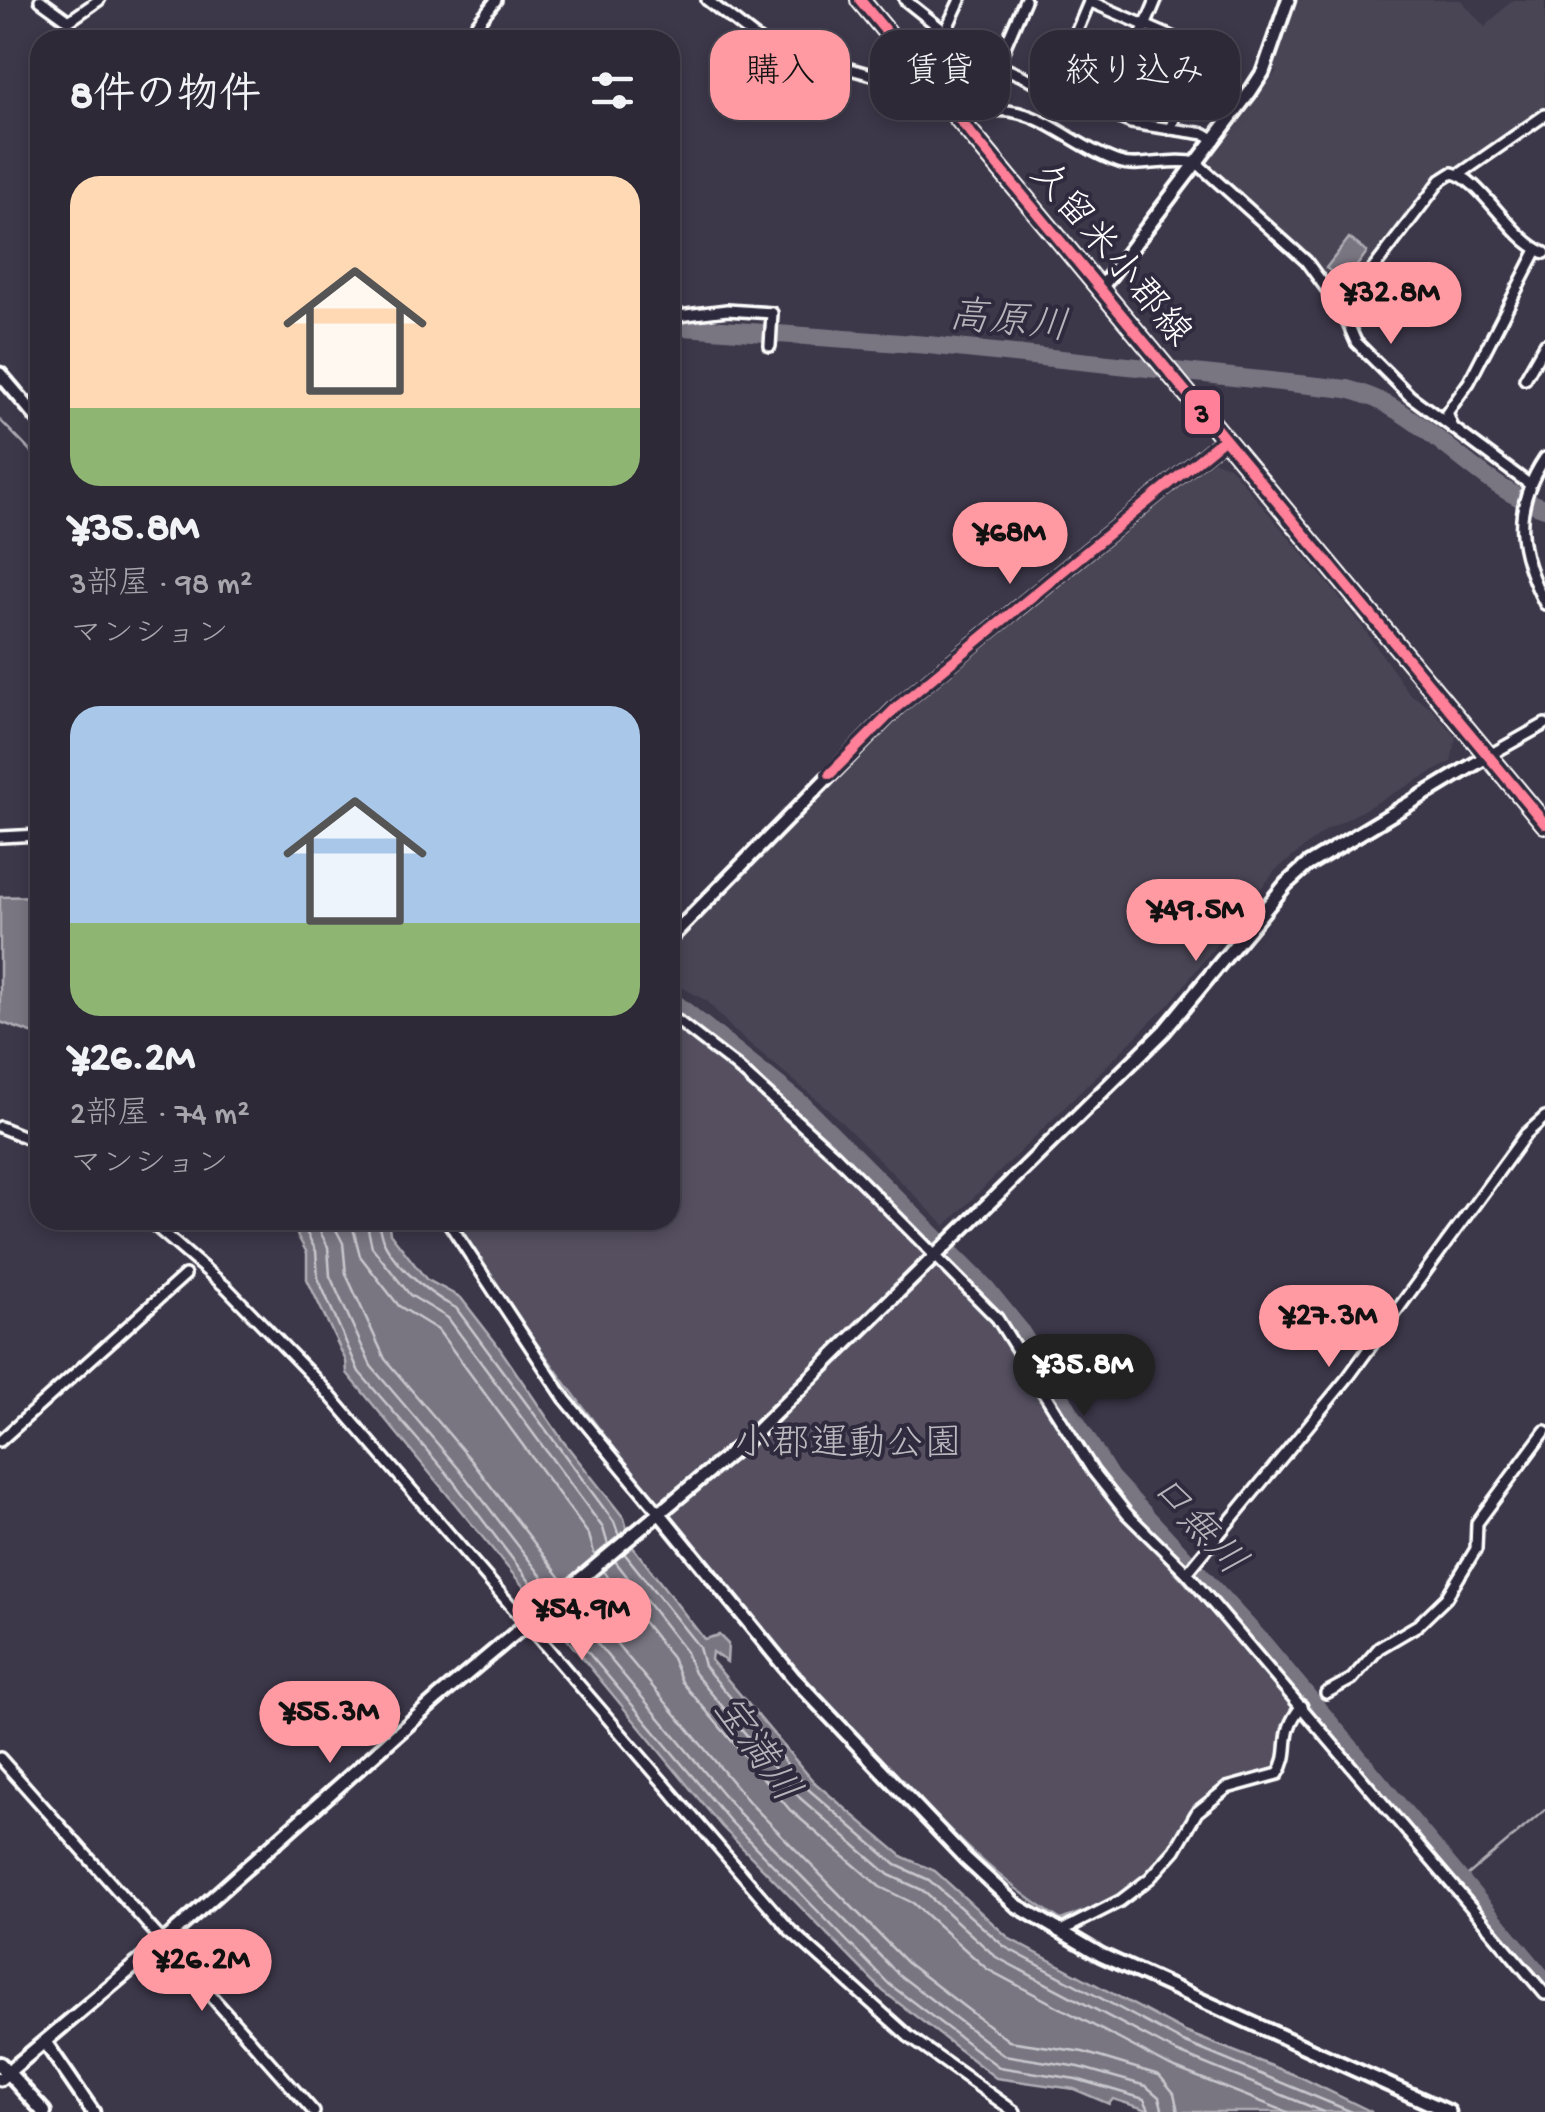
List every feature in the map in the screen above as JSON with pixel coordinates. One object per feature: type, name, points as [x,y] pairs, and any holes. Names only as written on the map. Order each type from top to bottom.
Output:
[{"type":"main road","name":"久留米小郡線","points":[[860,0],[885,30]]},
{"type":"main road","name":"久留米小郡線","points":[[960,121],[1545,824]]},
{"type":"main road","points":[[3,2071],[44,2112]]},
{"type":"street","points":[[40,0],[69,22],[100,0]]},
{"type":"street","points":[[474,30],[496,0]]},
{"type":"street","points":[[707,0],[800,72],[839,66],[870,74]]},
{"type":"street","points":[[905,0],[942,30]]},
{"type":"street","points":[[945,30],[960,0]]},
{"type":"street","points":[[1010,34],[1025,0]]},
{"type":"street","points":[[1143,30],[1156,0]]},
{"type":"street","points":[[1100,288],[1263,72],[1288,0]]},
{"type":"street","points":[[1078,30],[1090,1],[1202,50],[1170,129]]},
{"type":"street","points":[[960,121],[992,112],[1026,112],[1116,162],[1178,158],[1197,163],[1306,261],[1342,310],[1356,342],[1422,407],[1528,487]]},
{"type":"street","points":[[1342,310],[1441,180],[1460,174],[1545,115]]},
{"type":"street","points":[[1127,120],[1214,140]]},
{"type":"street","points":[[1454,429],[1447,413],[1469,382],[1541,252],[1460,174]]},
{"type":"street","points":[[680,316],[728,310],[772,316],[770,344]]},
{"type":"street","points":[[1524,379],[1545,344]]},
{"type":"street","points":[[0,374],[30,409]]},
{"type":"street","points":[[680,928],[897,707],[1224,438]]},
{"type":"street","points":[[1545,458],[1528,487],[1520,548],[1545,604]]},
{"type":"street","points":[[3,2071],[46,2042],[526,1623],[656,1519],[803,1388],[1164,1031],[1286,884],[1308,865],[1545,724]]},
{"type":"street","points":[[0,837],[30,836]]},
{"type":"street","points":[[680,1023],[736,1066],[938,1255],[997,1318],[1022,1352],[1092,1471],[1126,1514],[1187,1573],[1545,1994]]},
{"type":"street","points":[[1187,1573],[1349,1376],[1526,1134],[1545,1117]]},
{"type":"street","points":[[0,1126],[30,1139]]},
{"type":"street","points":[[159,1230],[226,1288],[321,1385],[790,1930],[908,2036],[1015,2112]]},
{"type":"street","points":[[454,1230],[565,1398],[656,1519],[793,1676],[916,1807],[1016,1905],[1101,1955],[1449,2112]]},
{"type":"street","points":[[0,1441],[185,1276]]},
{"type":"street","points":[[1326,1693],[1352,1679],[1378,1648],[1418,1625],[1446,1598],[1476,1549],[1478,1523],[1545,1431]]},
{"type":"street","points":[[1059,1932],[1120,1901],[1150,1878],[1175,1850],[1196,1812],[1227,1788],[1278,1774],[1284,1762],[1287,1724],[1302,1706]]},
{"type":"street","points":[[0,1758],[314,2112]]},
{"type":"street","points":[[46,2042],[93,2112]]},
{"type":"shaded area","points":[[1293,0],[1461,0],[1485,27],[1512,0],[1545,0],[1545,110],[1461,167],[1441,170],[1342,296],[1308,255],[1205,165],[1277,71],[1270,67]]},
{"type":"shaded area","points":[[1214,461],[1229,466],[1355,616],[1409,693],[1432,709],[1456,737],[1451,762],[1325,831],[1275,871],[1171,1002],[945,1226],[828,1109],[732,1029],[707,1001],[680,986],[680,942],[903,712],[1109,539]]},
{"type":"green space","name":"小郡運動公園","points":[[680,1029],[717,1054],[833,1155],[987,1313],[1121,1512],[1295,1704],[1283,1726],[1281,1764],[1274,1774],[1222,1790],[1143,1880],[1120,1897],[1061,1920],[984,1862],[814,1687],[652,1497],[460,1230],[680,1230]]},
{"type":"water","points":[[1349,238],[1367,252],[1345,282],[1326,268]]},
{"type":"water","points":[[30,896],[30,1032],[0,1022],[0,897]]},
{"type":"water","name":"宝満川","points":[[294,1230],[390,1230],[426,1279],[461,1298],[563,1441],[624,1518],[632,1546],[704,1639],[719,1635],[728,1644],[727,1662],[712,1652],[711,1660],[814,1782],[903,1857],[935,1871],[1010,1939],[1185,2032],[1300,2077],[1372,2112],[1154,2112],[1113,2099],[1109,2104],[1074,2089],[996,2078],[883,1991],[722,1827],[347,1373],[346,1361],[307,1279],[307,1253]]},
{"type":"waterway","name":"高原川","points":[[680,327],[928,345],[1347,389],[1401,412],[1495,483],[1545,508]]},
{"type":"waterway","points":[[0,420],[30,451]]},
{"type":"waterway","name":"口無川","points":[[680,1007],[803,1105],[985,1287],[1019,1329],[1110,1477],[1263,1643],[1545,1981]]},
{"type":"waterway","points":[[1462,1880],[1545,1810]]},
{"type":"transit line","name":"3","points":[[860,0],[1545,824]]},
{"type":"transit line","name":"3","points":[[830,774],[897,707],[1224,439]]}]
